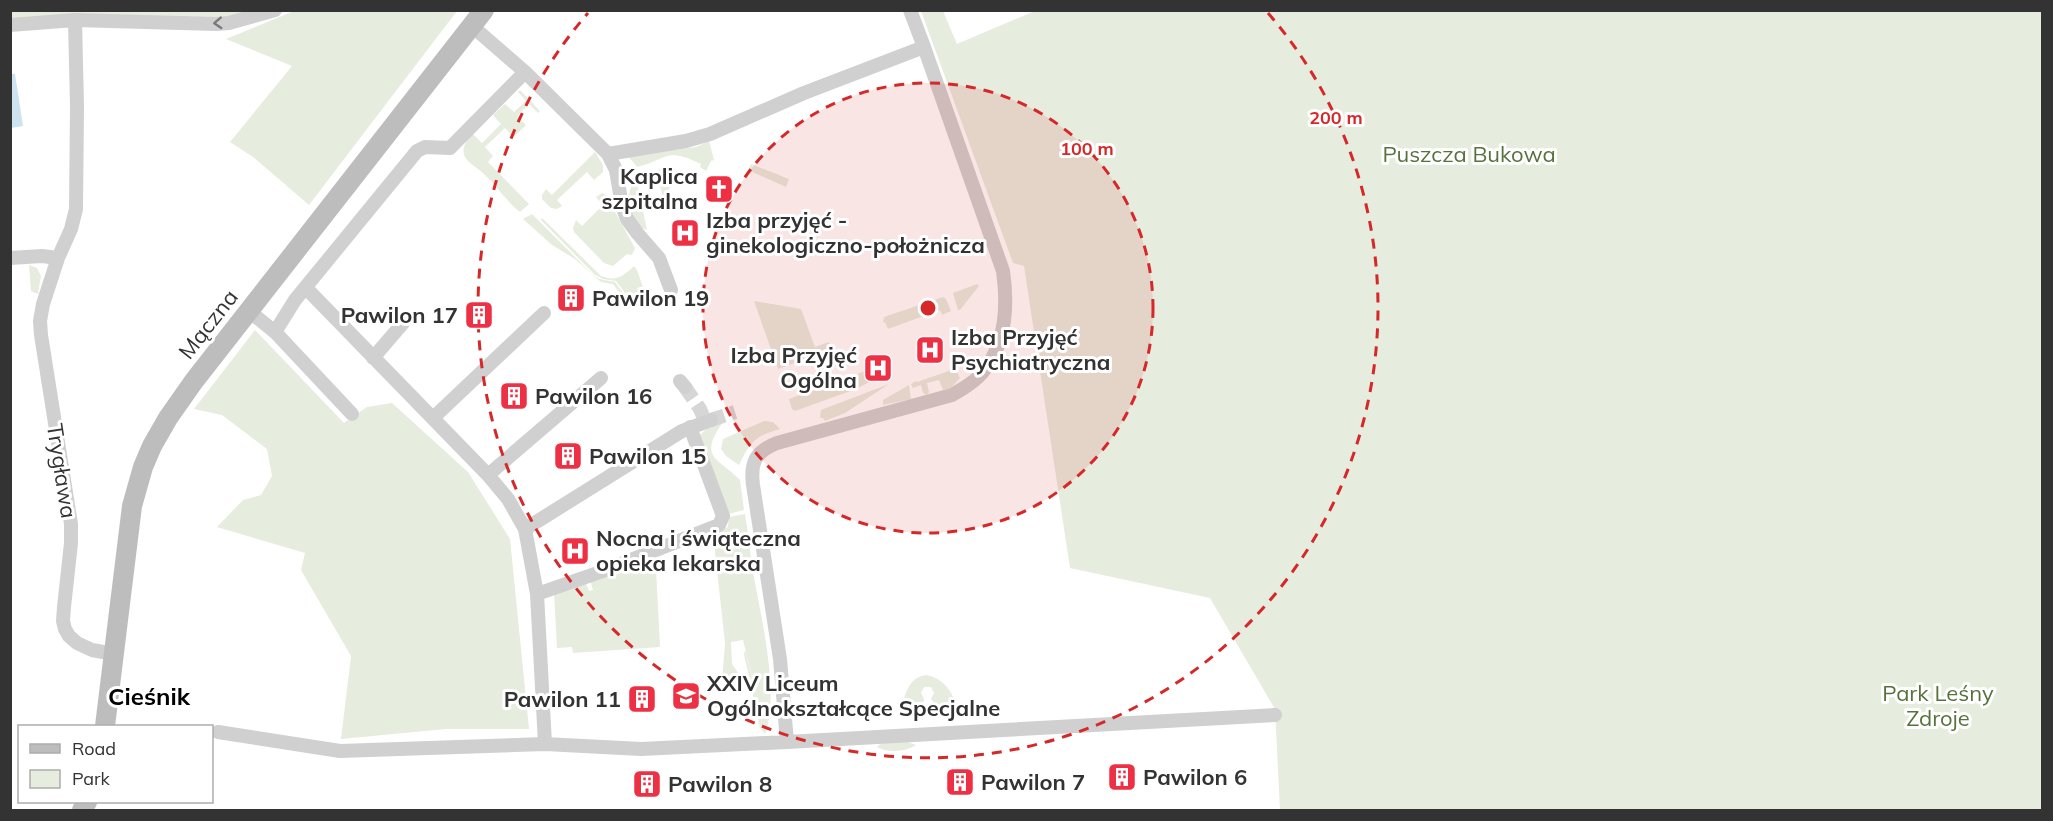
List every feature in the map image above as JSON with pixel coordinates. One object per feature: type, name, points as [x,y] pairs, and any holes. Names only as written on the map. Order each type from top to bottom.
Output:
[{"type":"street","points":[[10,25],[75,20],[216,24],[229,23],[275,10]]},
{"type":"street","name":"Mączna","points":[[105,725],[132,506],[143,467],[159,432],[178,403],[484,10]]},
{"type":"street","points":[[787,742],[780,659],[752,473],[756,457],[765,447],[777,443],[952,395],[982,373],[992,357],[1006,318],[1007,295],[1004,271],[910,10]]},
{"type":"street","name":"Trygława","points":[[75,20],[77,193],[71,229],[58,258],[40,321],[48,386],[71,524],[63,621],[69,636],[77,643],[92,650],[114,654]]},
{"type":"street","points":[[472,26],[525,72],[608,154],[616,170],[622,206],[627,219],[659,258],[671,290]]},
{"type":"street","points":[[608,154],[686,141],[710,134],[804,93],[924,48]]},
{"type":"street","points":[[275,332],[295,300],[417,151],[421,143],[450,148],[525,72]]},
{"type":"street","points":[[10,258],[42,256],[58,258]]},
{"type":"street","points":[[306,288],[488,475],[508,499],[525,529],[537,594],[545,744]]},
{"type":"street","points":[[249,311],[275,332],[352,414]]},
{"type":"street","points":[[432,418],[544,313]]},
{"type":"street","points":[[373,358],[403,323]]},
{"type":"street","points":[[488,475],[601,378]]},
{"type":"street","points":[[525,529],[706,419]]},
{"type":"street","points":[[537,594],[603,571],[719,525],[723,516],[690,427]]},
{"type":"street","points":[[218,732],[340,751],[545,744],[641,749],[1275,715]]},
{"type":"green space","points":[[1037,10],[2042,11],[2042,810],[1280,810],[1275,709],[1210,598],[1070,568],[1024,266],[1013,263],[921,11],[943,11],[957,44]]},
{"type":"green space","points":[[10,11],[260,11],[210,19],[11,21]]},
{"type":"green space","points":[[294,11],[457,11],[309,205],[253,157],[230,142],[292,66],[226,39]]},
{"type":"green space","points":[[520,90],[540,111],[538,113],[529,104],[517,116],[526,125],[514,137],[505,128],[485,147],[493,156],[488,162],[529,204],[520,212],[468,160],[464,155],[464,149],[473,134],[482,143],[501,124],[493,115],[505,104],[514,112],[526,101],[518,92]]},
{"type":"green space","points":[[709,141],[714,160],[711,161],[706,171],[700,167],[701,164],[680,156],[667,156],[637,167],[628,156],[696,147]]},
{"type":"green space","points":[[595,152],[603,165],[603,172],[594,180],[587,172],[557,200],[562,206],[557,209],[551,208],[542,199],[546,189],[552,195]]},
{"type":"green space","points":[[751,164],[789,179],[786,187],[748,170]]},
{"type":"green space","points":[[668,168],[672,171],[673,180],[664,201],[660,186],[653,183],[653,177],[659,169]]},
{"type":"green space","points":[[636,179],[647,230],[635,222],[630,208],[630,192]]},
{"type":"green space","points":[[602,193],[613,198],[611,200],[615,212],[635,248],[632,255],[627,254],[613,266],[604,263],[574,232],[573,228],[576,220],[582,226],[603,205],[596,197]]},
{"type":"green space","points":[[532,214],[591,273],[599,279],[615,282],[631,304],[629,305],[613,284],[601,282],[575,259],[552,245],[523,219]]},
{"type":"green space","points":[[542,218],[601,276],[619,277],[634,266],[645,293],[632,302],[616,281],[603,279],[594,274],[541,220]]},
{"type":"green space","points":[[29,265],[37,268],[41,276],[38,294],[31,291]]},
{"type":"green space","points":[[977,284],[979,286],[958,310],[953,293]]},
{"type":"green space","points":[[943,297],[951,311],[942,315],[940,310],[888,329],[885,322],[883,323],[884,317]]},
{"type":"green space","points":[[754,301],[801,309],[815,347],[829,342],[831,350],[778,369]]},
{"type":"green space","points":[[255,330],[344,423],[367,407],[392,403],[468,472],[510,539],[529,729],[446,729],[341,739],[351,656],[301,570],[305,553],[217,527],[243,500],[261,495],[272,476],[267,449],[222,415],[194,409]]},
{"type":"green space","points":[[949,369],[957,372],[960,378],[951,388],[943,390],[939,380],[927,383],[929,392],[927,395],[923,393],[921,385],[913,388],[911,384],[949,371]]},
{"type":"green space","points":[[868,370],[871,377],[887,373],[856,389],[795,411],[792,409],[789,399]]},
{"type":"green space","points":[[889,384],[845,413],[825,421],[820,418],[821,410]]},
{"type":"green space","points":[[909,385],[911,399],[883,405],[883,400]]},
{"type":"green space","points":[[764,421],[773,422],[780,429],[754,441],[739,465],[726,456],[721,449],[723,439]]},
{"type":"green space","points":[[723,422],[712,443],[711,450],[718,461],[740,480],[744,510],[728,514],[700,435],[706,429]]},
{"type":"green space","points":[[745,514],[768,654],[771,698],[765,734],[760,728],[745,650],[758,701],[743,640],[731,642],[732,664],[739,674],[734,680],[722,682],[725,643],[713,534],[728,527],[729,517]]},
{"type":"green space","points":[[648,558],[652,569],[656,568],[660,647],[573,653],[572,647],[557,648],[554,593],[585,581],[589,591],[593,590],[590,580]]},
{"type":"green space","points":[[926,675],[946,686],[956,705],[941,703],[936,705],[931,699],[934,693],[931,687],[924,687],[921,693],[924,699],[923,706],[915,709],[914,707],[907,713],[903,703],[908,689],[916,678]]},
{"type":"green space","points":[[925,709],[954,709],[956,714],[909,716]]},
{"type":"green space","points":[[908,742],[916,745],[896,751],[877,747],[882,743]]},
{"type":"water","points":[[11,74],[15,74],[23,126],[11,128]]},
{"type":"tunnel","points":[[685,387],[703,416]]},
{"type":"tunnel","points":[[711,420],[735,412]]},
{"type":"place","name":"Kaplica szpitalna","points":[[719,189]]},
{"type":"place","name":"Izba przyjęć - ginekologiczno-położnicza","points":[[685,233]]},
{"type":"place","name":"Pawilon 19","points":[[571,298]]},
{"type":"place","name":"Pawilon 17","points":[[479,315]]},
{"type":"place","name":"Izba Przyjęć Psychiatryczna","points":[[930,350]]},
{"type":"place","name":"Izba Przyjęć Ogólna","points":[[878,368]]},
{"type":"place","name":"Pawilon 16","points":[[514,396]]},
{"type":"place","name":"Pawilon 15","points":[[568,456]]},
{"type":"place","name":"Nocna i świąteczna opieka lekarska","points":[[575,551]]},
{"type":"place","name":"XXIV Liceum Ogólnokształcące Specjalne","points":[[686,696]]},
{"type":"place","name":"Pawilon 11","points":[[642,699]]},
{"type":"place","name":"Pawilon 6","points":[[1122,777]]},
{"type":"place","name":"Pawilon 7","points":[[960,782]]},
{"type":"place","name":"Pawilon 8","points":[[647,784]]},
{"type":"district","name":"Cieśnik","points":[[149,696]]},
{"type":"park label","name":"Puszcza Bukowa","points":[[1469,154]]},
{"type":"park label","name":"Park Leśny Zdroje","points":[[1938,706]]}]
